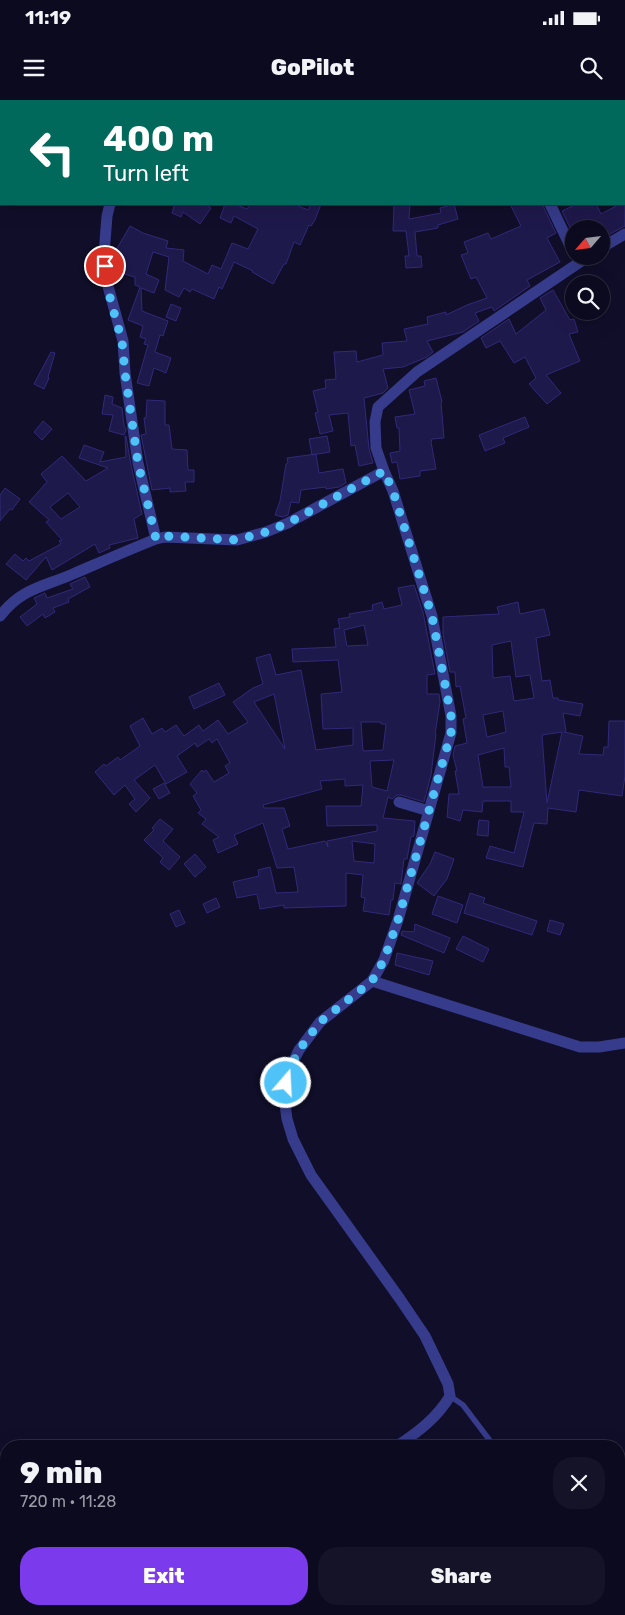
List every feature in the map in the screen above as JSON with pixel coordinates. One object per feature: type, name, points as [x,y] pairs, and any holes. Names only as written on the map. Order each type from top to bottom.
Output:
[{"type":"street","points":[[110,205],[105,244],[106,279],[122,341],[138,463],[156,539]]},
{"type":"street","points":[[550,205],[565,236]]},
{"type":"street","points":[[610,243],[625,234]]},
{"type":"street","points":[[405,1440],[433,1419],[450,1396],[448,1384],[425,1336],[311,1175],[292,1139],[286,1119],[284,1097],[289,1070],[299,1050],[320,1022],[372,981],[384,960],[398,920],[451,733],[451,716],[432,616],[393,491],[376,448],[375,422],[378,407],[417,372],[565,265]]},
{"type":"street","points":[[0,616],[12,603],[36,588],[67,577],[156,539],[165,536],[237,540],[266,532],[296,519],[384,471]]},
{"type":"street","points":[[399,802],[429,811]]},
{"type":"street","points":[[372,981],[580,1047],[599,1047],[625,1043]]},
{"type":"lane","points":[[450,1396],[463,1404],[490,1440]]},
{"type":"building","points":[[172,205],[206,205],[211,208],[200,224],[183,212],[181,217],[172,213],[174,206]]},
{"type":"building","points":[[225,205],[237,205],[247,209],[250,205],[296,205],[308,210],[310,205],[321,205],[315,220],[311,226],[309,225],[300,245],[294,242],[286,264],[284,264],[273,284],[234,262],[222,289],[219,287],[214,299],[192,289],[190,292],[184,288],[179,297],[165,290],[169,257],[153,252],[146,274],[159,280],[154,293],[141,288],[142,311],[168,321],[163,336],[160,335],[155,352],[171,358],[166,373],[154,368],[149,386],[137,383],[148,345],[144,344],[146,339],[140,337],[143,326],[128,320],[140,287],[135,285],[135,277],[113,271],[112,257],[130,226],[143,233],[168,241],[166,248],[184,250],[183,261],[208,274],[212,265],[221,269],[232,243],[248,249],[258,229],[234,216],[231,223],[220,218]]},
{"type":"building","points":[[394,205],[410,205],[409,219],[441,213],[440,208],[454,205],[458,219],[438,225],[438,228],[415,232],[417,256],[421,256],[422,267],[406,268],[405,256],[409,256],[406,231],[393,231]]},
{"type":"building","points":[[510,205],[542,205],[556,233],[547,238],[560,262],[527,280],[530,286],[494,311],[492,307],[475,313],[479,321],[463,332],[427,341],[433,352],[427,357],[403,367],[383,369],[388,388],[383,393],[364,398],[369,449],[373,463],[359,466],[355,445],[351,446],[348,413],[329,415],[333,431],[320,434],[315,413],[318,412],[313,391],[326,388],[325,380],[336,379],[334,352],[356,351],[357,362],[383,355],[382,343],[407,341],[404,329],[428,324],[427,317],[446,312],[446,315],[487,298],[476,277],[471,279],[461,255],[468,253],[464,242],[488,233],[491,239],[521,226]]},
{"type":"building","points":[[575,205],[596,205],[601,214],[618,205],[625,205],[625,226],[610,234],[610,220],[566,220],[562,211]]},
{"type":"building","points":[[553,290],[565,311],[565,320],[574,320],[578,332],[569,334],[580,361],[546,375],[561,393],[547,404],[529,384],[536,378],[525,357],[514,363],[500,341],[486,348],[481,338],[509,319],[516,334],[546,310],[540,298]]},
{"type":"building","points":[[171,304],[181,308],[176,321],[166,317]]},
{"type":"building","points":[[51,352],[55,353],[49,378],[44,389],[34,384]]},
{"type":"building","points":[[436,378],[442,402],[444,438],[432,439],[431,442],[436,469],[420,471],[420,476],[400,479],[397,462],[392,463],[390,453],[400,451],[399,428],[397,428],[395,417],[415,414],[409,390],[425,386],[424,381]]},
{"type":"building","points":[[105,395],[113,397],[112,404],[122,408],[126,430],[124,435],[109,431],[113,415],[102,414]]},
{"type":"building","points":[[147,400],[165,401],[165,425],[169,425],[172,449],[187,450],[188,470],[194,470],[194,482],[185,482],[186,491],[170,492],[170,488],[152,490],[141,435],[146,434],[144,418],[146,418]]},
{"type":"building","points":[[525,417],[529,427],[503,438],[505,443],[485,451],[479,435]]},
{"type":"building","points":[[43,421],[52,429],[42,440],[34,432]]},
{"type":"building","points":[[125,436],[142,514],[134,519],[138,538],[109,545],[110,548],[99,553],[95,544],[52,570],[46,557],[26,580],[6,564],[15,554],[23,561],[26,558],[29,561],[61,544],[59,541],[62,540],[46,522],[49,520],[29,502],[47,482],[41,474],[62,456],[86,481],[108,468],[79,458],[84,445],[104,452],[100,462],[126,457]],"holes":[[[68,493],[80,507],[61,519],[50,507]]]},
{"type":"building","points":[[327,436],[330,452],[312,455],[309,439]]},
{"type":"building","points":[[316,454],[319,473],[343,469],[346,483],[339,487],[301,490],[299,503],[291,502],[288,515],[283,517],[275,515],[280,501],[286,464],[288,463],[287,458]]},
{"type":"building","points":[[5,488],[20,499],[0,521],[0,495]]},
{"type":"building","points":[[85,577],[90,587],[68,599],[69,602],[53,608],[55,612],[45,618],[43,614],[27,626],[20,617],[37,604],[34,598],[45,593],[47,598],[73,589],[70,584]]},
{"type":"building","points":[[414,585],[423,612],[435,674],[427,675],[427,694],[439,694],[440,702],[431,775],[424,802],[401,795],[397,795],[392,799],[388,797],[383,818],[415,821],[414,836],[411,837],[407,859],[404,859],[401,884],[395,883],[389,915],[363,911],[365,898],[361,897],[363,875],[346,873],[346,906],[284,908],[284,905],[260,909],[257,894],[237,898],[233,882],[259,876],[258,870],[270,867],[276,893],[298,892],[294,867],[277,868],[263,823],[234,835],[238,844],[218,853],[213,840],[219,837],[202,824],[206,819],[198,813],[201,810],[193,796],[197,793],[190,784],[202,770],[203,772],[206,770],[214,782],[229,773],[225,766],[230,763],[217,739],[212,743],[209,739],[197,747],[195,743],[177,756],[187,772],[166,784],[155,765],[134,780],[150,798],[136,812],[129,804],[135,799],[125,785],[114,795],[95,772],[104,764],[106,766],[118,757],[120,760],[140,746],[130,726],[143,718],[152,734],[162,728],[165,732],[176,725],[184,736],[199,725],[203,731],[218,720],[228,734],[248,722],[233,702],[253,688],[263,684],[256,658],[270,654],[276,675],[301,670],[316,750],[353,745],[353,728],[323,729],[321,694],[342,692],[338,660],[293,662],[292,649],[336,647],[334,629],[340,628],[338,619],[350,617],[349,614],[373,610],[372,605],[382,602],[384,609],[402,605],[398,588]],"holes":[[[364,625],[368,645],[347,646],[344,630]],[[274,694],[285,749],[254,702]],[[361,722],[381,722],[381,724],[386,724],[383,750],[363,751]],[[394,760],[387,791],[372,787],[370,761]],[[345,779],[345,786],[363,785],[361,806],[326,806],[327,826],[377,825],[377,831],[327,841],[328,847],[325,841],[288,849],[282,829],[290,826],[284,808],[264,808],[263,805],[322,789],[320,781]],[[352,841],[375,844],[374,863],[354,861]]]},
{"type":"building","points":[[518,602],[520,614],[544,609],[550,635],[536,638],[542,681],[550,680],[553,698],[583,704],[580,716],[563,713],[566,731],[564,732],[583,736],[579,754],[603,755],[604,747],[608,747],[609,721],[625,721],[625,776],[622,796],[579,790],[576,812],[548,808],[547,824],[534,823],[523,867],[486,858],[490,846],[514,853],[524,812],[511,812],[511,801],[483,801],[482,812],[463,810],[460,821],[447,817],[449,794],[459,794],[455,771],[457,771],[453,755],[455,746],[467,743],[463,719],[466,718],[460,686],[456,687],[455,672],[450,672],[443,634],[443,617],[499,614],[497,607]],"holes":[[[511,641],[516,677],[530,675],[534,698],[514,701],[510,676],[493,678],[492,645]],[[503,711],[506,732],[487,737],[483,715]],[[562,732],[547,803],[542,735]],[[504,748],[505,767],[509,767],[511,787],[483,787],[478,755]]]},
{"type":"building","points":[[219,683],[225,695],[194,709],[189,697]]},
{"type":"building","points":[[164,783],[170,793],[159,799],[153,789]]},
{"type":"building","points":[[160,819],[173,829],[163,841],[180,857],[169,870],[160,862],[163,858],[144,840],[154,830],[152,828]]},
{"type":"building","points":[[479,820],[489,821],[488,836],[477,835]]},
{"type":"building","points":[[435,852],[454,859],[447,879],[434,896],[417,883],[430,864]]},
{"type":"building","points":[[195,854],[206,867],[195,877],[184,864]]},
{"type":"building","points":[[470,893],[485,898],[483,903],[537,921],[532,935],[464,913]]},
{"type":"building","points":[[438,896],[463,905],[457,923],[432,914]]},
{"type":"building","points":[[216,898],[220,907],[207,913],[203,904]]},
{"type":"building","points":[[179,910],[185,923],[176,927],[170,914]]},
{"type":"building","points":[[550,920],[564,924],[560,935],[547,931]]},
{"type":"building","points":[[415,924],[450,938],[444,953],[401,935],[402,931],[414,932]]},
{"type":"building","points":[[463,936],[489,949],[483,962],[456,949]]},
{"type":"building","points":[[397,953],[433,961],[429,975],[395,965]]},
{"type":"route","points":[[105,266],[111,302],[125,356],[125,373],[138,463],[156,539],[165,536],[237,540],[266,532],[288,523],[352,490],[384,471],[393,491],[432,616],[451,716],[451,733],[412,865],[398,920],[384,960],[372,981],[320,1022],[299,1050],[289,1070],[286,1083]]}]
